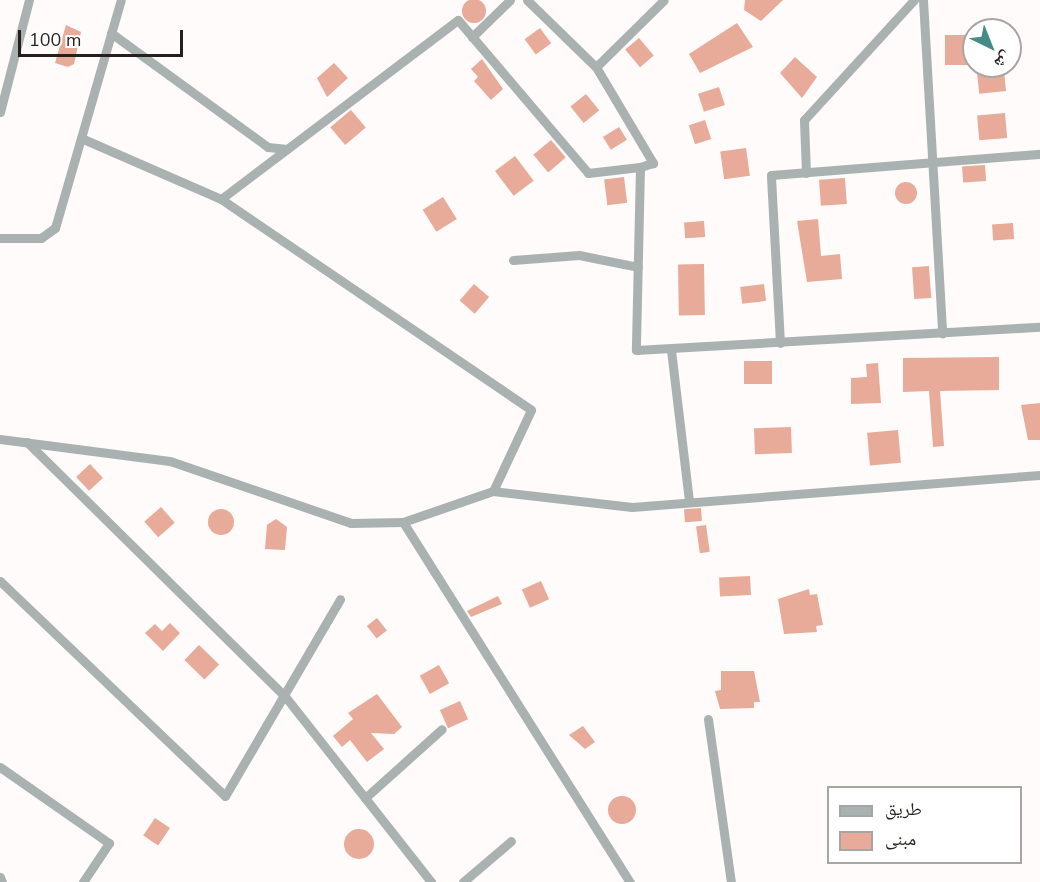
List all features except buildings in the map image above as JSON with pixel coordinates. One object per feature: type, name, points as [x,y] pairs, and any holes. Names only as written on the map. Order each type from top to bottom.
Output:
[{"type":"street","points":[[0,112],[29,0]]},
{"type":"street","points":[[0,238],[40,238],[55,228],[121,0]]},
{"type":"street","points":[[472,37],[510,0]]},
{"type":"street","points":[[221,198],[458,20],[588,173],[640,167],[653,163],[596,67],[527,0]]},
{"type":"street","points":[[596,67],[664,0]]},
{"type":"street","points":[[806,173],[804,120],[914,0]]},
{"type":"street","points":[[922,0],[942,333]]},
{"type":"street","points":[[111,33],[268,147],[287,149]]},
{"type":"street","points":[[81,138],[221,198],[531,410],[493,491]]},
{"type":"street","points":[[780,344],[771,175],[1040,154]]},
{"type":"street","points":[[640,167],[636,350],[780,344],[1040,327]]},
{"type":"street","points":[[513,261],[579,255],[638,267]]},
{"type":"street","points":[[670,350],[689,502]]},
{"type":"street","points":[[0,439],[170,461],[351,523],[403,522],[493,491],[632,507],[1040,476]]},
{"type":"street","points":[[27,442],[284,695],[431,882]]},
{"type":"street","points":[[403,522],[630,882]]},
{"type":"street","points":[[0,581],[225,796],[339,599]]},
{"type":"street","points":[[708,719],[731,882]]},
{"type":"street","points":[[365,798],[442,729]]},
{"type":"street","points":[[0,766],[109,843],[83,882]]},
{"type":"street","points":[[464,882],[512,841]]},
{"type":"street","points":[[0,877],[2,882]]}]
